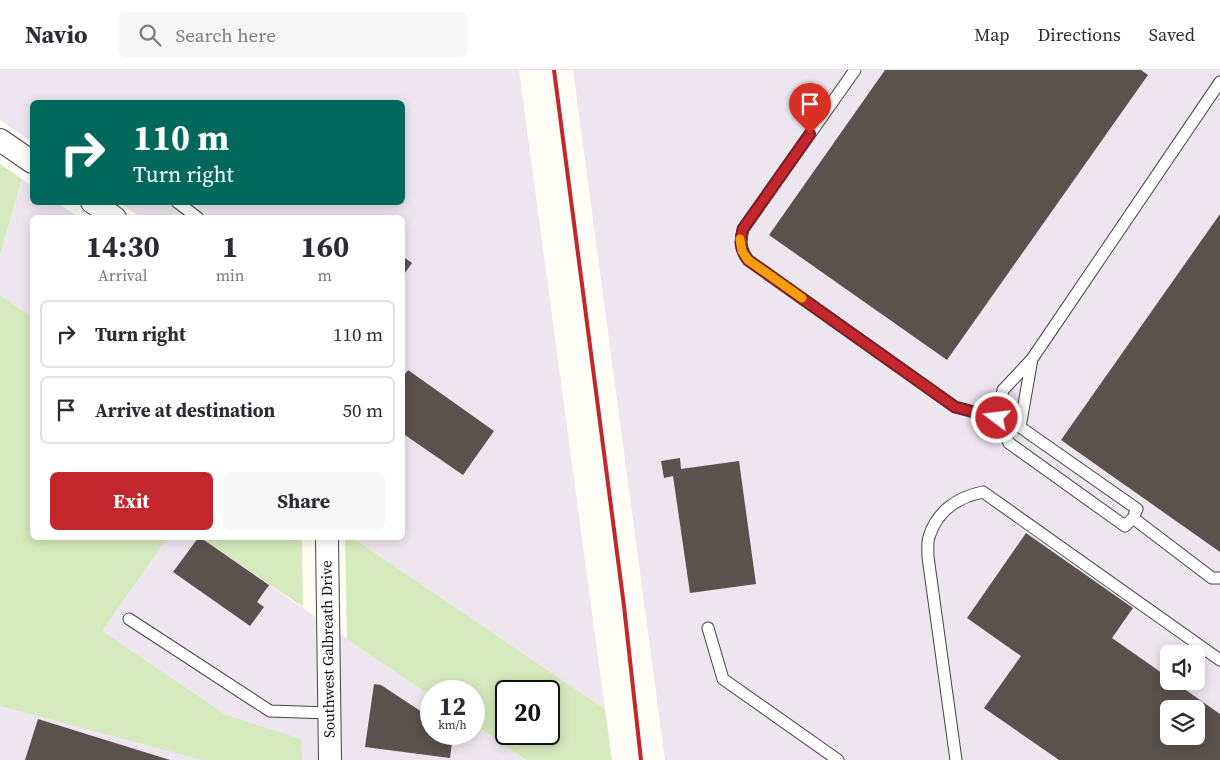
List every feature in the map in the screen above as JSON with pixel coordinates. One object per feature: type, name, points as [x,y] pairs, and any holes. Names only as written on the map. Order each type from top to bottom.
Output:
[{"type":"street","points":[[0,140],[30,161]]},
{"type":"street","points":[[96,205],[110,215]]},
{"type":"street","name":"Southwest Galbreath Drive","points":[[327,540],[330,760]]},
{"type":"lane","points":[[855,70],[743,229],[740,240],[742,251],[748,260],[955,407],[997,418]]},
{"type":"lane","points":[[1032,359],[1020,427],[1137,508],[1133,518],[1125,526],[1009,443],[997,418],[1003,390],[1032,359],[1220,82]]},
{"type":"lane","points":[[181,205],[194,215]]},
{"type":"lane","points":[[956,760],[928,557],[929,538],[939,516],[953,503],[971,494],[983,492],[1220,660]]},
{"type":"lane","points":[[1133,518],[1212,578],[1220,578]]},
{"type":"lane","points":[[129,619],[270,711],[329,713]]},
{"type":"lane","points":[[708,628],[723,679],[838,760]]},
{"type":"shaded area","points":[[0,70],[519,70],[605,709],[356,540],[405,540],[405,215],[138,215],[123,205],[405,205],[405,100],[30,100],[30,141],[0,120]]},
{"type":"shaded area","points":[[573,70],[1220,70],[1220,760],[665,760]]},
{"type":"shaded area","points":[[22,179],[30,185],[30,205],[60,205],[76,215],[30,215],[30,316],[0,295],[0,255]]},
{"type":"shaded area","points":[[30,429],[30,540],[204,540],[420,688],[420,745],[485,745],[485,732],[495,739],[495,745],[504,745],[526,760],[0,760],[0,519]]},
{"type":"green space","points":[[0,164],[22,179],[0,255]]},
{"type":"green space","points":[[0,295],[30,316],[30,540],[166,540],[102,631],[226,715],[301,739],[302,760],[202,760],[0,706]]},
{"type":"green space","points":[[204,540],[302,540],[303,607]]},
{"type":"green space","points":[[345,540],[356,540],[605,709],[612,760],[526,760],[504,745],[560,745],[560,680],[495,680],[495,739],[485,732],[485,680],[420,680],[420,689],[347,639]]},
{"type":"building","points":[[885,70],[1141,70],[1148,75],[947,360],[769,235]]},
{"type":"building","points":[[1220,214],[1220,552],[1061,440]]},
{"type":"building","points":[[405,258],[412,263],[405,273]]},
{"type":"building","points":[[408,370],[494,431],[463,475],[405,435],[405,374]]},
{"type":"building","points":[[680,458],[681,469],[739,461],[756,584],[690,593],[673,476],[664,478],[661,461]]},
{"type":"building","points":[[1026,533],[1133,608],[1112,638],[1160,672],[1160,690],[1186,690],[1200,700],[1160,700],[1160,745],[1205,745],[1205,703],[1220,714],[1220,760],[1059,760],[984,708],[1021,656],[967,618]]},
{"type":"building","points":[[197,540],[204,540],[269,585],[257,602],[264,607],[250,626],[173,572]]},
{"type":"building","points":[[374,684],[381,685],[420,711],[420,745],[452,745],[450,758],[365,747]]},
{"type":"building","points":[[38,719],[170,760],[25,760]]},
{"type":"railway","points":[[554,70],[624,606],[641,760]]},
{"type":"slow traffic","points":[[740,239],[742,251],[748,260],[802,298]]},
{"type":"route","points":[[810,134],[743,229],[740,240],[742,251],[748,260],[955,407],[997,418]]}]
